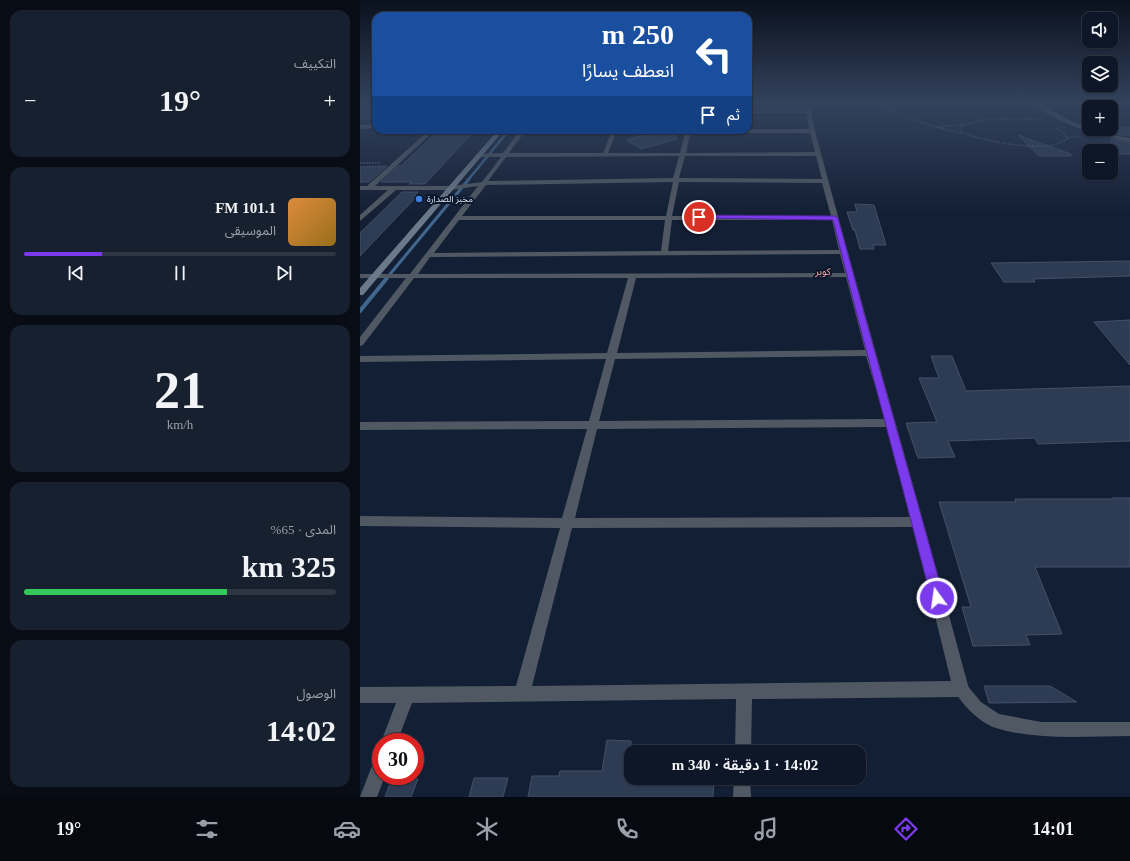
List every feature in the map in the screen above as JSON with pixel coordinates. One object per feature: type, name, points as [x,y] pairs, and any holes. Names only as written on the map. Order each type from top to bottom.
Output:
[{"type":"street","points":[[369,188],[421,140]]},
{"type":"street","points":[[360,293],[493,140]]},
{"type":"street","points":[[360,343],[484,183],[515,140]]},
{"type":"street","points":[[604,154],[610,140]]},
{"type":"street","points":[[664,254],[671,200],[686,140]]},
{"type":"street","points":[[360,694],[407,695],[961,689],[918,522],[870,353],[815,140]]},
{"type":"street","points":[[481,155],[819,154]]},
{"type":"street","points":[[360,188],[453,188],[484,183],[676,180],[825,181]]},
{"type":"street","points":[[360,219],[394,188]]},
{"type":"street","points":[[456,218],[835,218]]},
{"type":"street","points":[[427,255],[844,252]]},
{"type":"street","points":[[360,276],[850,275]]},
{"type":"street","points":[[522,694],[632,276]]},
{"type":"street","points":[[360,359],[870,353]]},
{"type":"street","points":[[360,426],[891,423]]},
{"type":"street","points":[[360,521],[567,523],[918,522]]},
{"type":"street","points":[[743,745],[744,692]]},
{"type":"street","points":[[392,733],[407,695]]},
{"type":"street","points":[[368,797],[373,785]]},
{"type":"street","points":[[742,785],[742,797]]},
{"type":"lane","points":[[961,689],[976,707],[996,721],[1041,729],[1130,730]]},
{"type":"path","points":[[992,140],[1022,146],[1064,143],[1066,140]]},
{"type":"path","points":[[360,163],[396,162]]},
{"type":"building","points":[[428,140],[466,140],[425,184],[409,184],[412,182],[381,182],[398,166],[401,166]]},
{"type":"building","points":[[626,140],[672,140],[641,149]]},
{"type":"building","points":[[1023,140],[1032,140],[1071,154],[1071,156],[1039,156]]},
{"type":"building","points":[[1111,140],[1130,143],[1130,154],[1118,154],[1118,144],[1111,144]]},
{"type":"building","points":[[387,166],[369,182],[360,182],[360,167]]},
{"type":"building","points":[[402,192],[418,192],[414,196],[417,196],[360,256],[360,233]]},
{"type":"building","points":[[855,204],[874,205],[886,245],[873,245],[874,249],[860,249],[855,230],[853,230],[847,212],[857,212]]},
{"type":"building","points":[[1130,261],[1130,276],[1033,279],[1035,282],[1004,282],[991,263]]},
{"type":"building","points":[[1130,320],[1130,365],[1094,322]]},
{"type":"building","points":[[931,356],[952,356],[966,391],[1130,386],[1130,441],[1038,444],[1035,438],[948,441],[955,457],[918,458],[906,423],[937,422],[919,378],[939,378]]},
{"type":"building","points":[[1112,498],[1130,498],[1130,567],[1035,567],[1062,634],[1026,635],[1030,645],[973,646],[962,607],[971,607],[939,502],[1016,502],[1015,499],[1113,499]]},
{"type":"building","points":[[984,686],[1050,686],[1077,702],[989,703]]},
{"type":"building","points":[[607,740],[631,741],[631,745],[624,745],[624,785],[714,785],[713,797],[528,797],[532,776],[559,776],[560,771],[602,771]]},
{"type":"building","points":[[474,778],[508,778],[503,797],[469,797]]},
{"type":"building","points":[[389,785],[416,785],[411,797],[385,797]]},
{"type":"waterway","points":[[468,180],[501,140]]},
{"type":"waterway","points":[[386,279],[469,179]]},
{"type":"waterway","points":[[360,311],[387,278]]},
{"type":"place","name":"مخبز الصدارة","points":[[419,199]]},
{"type":"district","name":"كوبر","points":[[823,271]]},
{"type":"route","points":[[699,217],[835,218],[870,353],[918,522],[937,598]]}]
